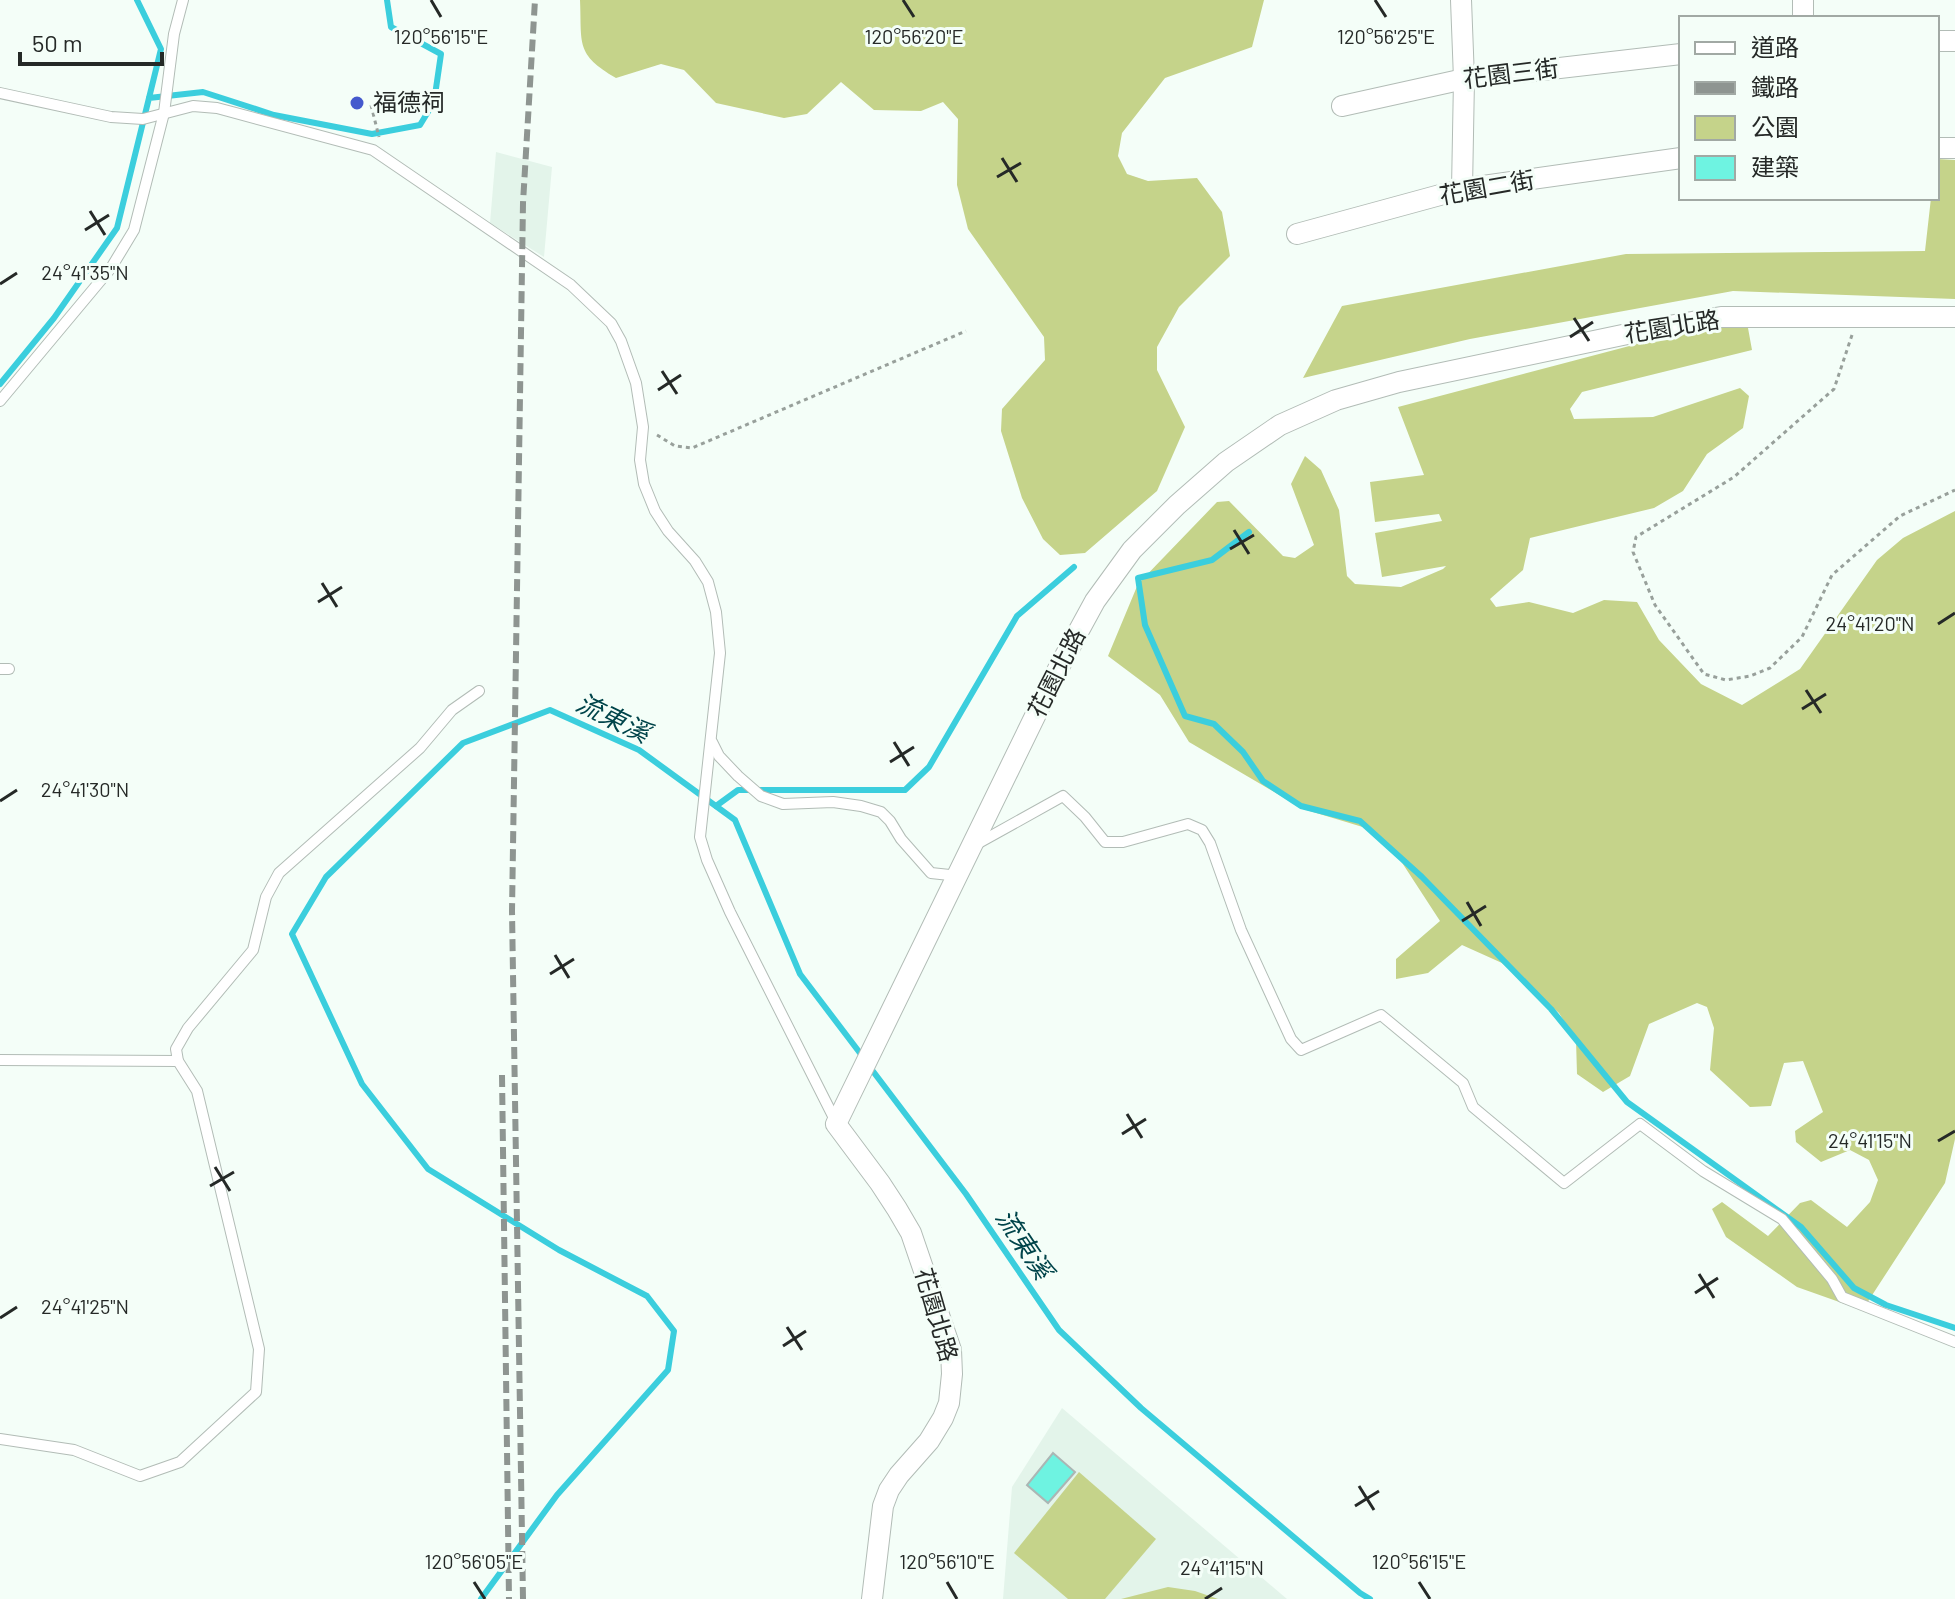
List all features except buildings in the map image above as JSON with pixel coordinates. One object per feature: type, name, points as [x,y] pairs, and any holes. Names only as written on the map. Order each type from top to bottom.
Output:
[{"type":"street","points":[[1461,0],[1464,79],[1462,189]]},
{"type":"street","name":"花園三街","points":[[1342,106],[1464,79],[1679,54]]},
{"type":"street","name":"花園二街","points":[[1297,234],[1462,189],[1679,158]]},
{"type":"street","name":"花園北路","points":[[872,1599],[883,1506],[899,1475],[929,1441],[943,1418],[949,1403],[951,1350],[911,1233],[889,1196],[837,1124],[1059,667],[1095,601],[1132,550],[1226,462],[1280,425],[1336,400],[1399,382],[1721,317],[1955,317]]},
{"type":"lane","points":[[0,401],[111,268],[134,230],[162,112],[174,34],[183,0]]},
{"type":"lane","points":[[0,93],[111,117],[143,119],[193,106],[217,108],[373,150],[571,285],[611,323],[636,383],[643,427],[640,460],[644,484],[655,511],[668,531],[695,561],[708,582],[716,612],[720,653],[700,837],[730,912],[837,1124]]},
{"type":"lane","points":[[0,1439],[74,1450],[140,1476],[180,1462],[256,1392],[259,1349],[197,1091],[178,1061],[176,1049],[188,1028],[253,950],[266,897],[279,873],[420,748],[452,710],[479,691]]},
{"type":"lane","points":[[711,744],[738,776],[761,796],[783,804],[833,802],[881,812],[931,873],[959,876]]},
{"type":"lane","points":[[973,846],[1063,796],[1105,842],[1123,842],[1188,824],[1202,830],[1210,843],[1241,930],[1291,1039],[1301,1050],[1381,1015],[1463,1083],[1473,1107],[1564,1183],[1640,1124],[1703,1171],[1782,1219],[1832,1279],[1842,1297],[1955,1342]]},
{"type":"lane","points":[[0,1060],[178,1061]]},
{"type":"path","points":[[371,105],[381,145]]},
{"type":"path","points":[[1857,318],[1834,389],[1734,477],[1636,537],[1633,552],[1655,605],[1704,674],[1726,680],[1750,676],[1770,668],[1802,637],[1832,575],[1900,516],[1955,490]]},
{"type":"path","points":[[643,427],[675,446],[692,448],[966,331]]},
{"type":"shaded area","points":[[496,152],[552,167],[544,257],[490,223]]},
{"type":"shaded area","points":[[1062,1408],[1287,1599],[1003,1599],[1012,1487]]},
{"type":"green space","points":[[580,0],[1264,0],[1252,47],[1165,78],[1122,133],[1118,156],[1127,174],[1148,181],[1197,178],[1222,212],[1230,256],[1179,307],[1157,347],[1157,370],[1185,427],[1157,491],[1085,553],[1060,555],[1043,539],[1022,498],[1001,431],[1002,409],[1045,360],[1044,337],[968,229],[957,185],[958,119],[943,102],[921,111],[874,110],[841,82],[807,114],[784,118],[716,103],[684,70],[661,64],[616,78],[593,62],[583,46]]},
{"type":"green space","points":[[1939,159],[1955,160],[1955,299],[1733,291],[1470,339],[1303,378],[1342,306],[1626,254],[1925,251],[1931,200],[1939,200]]},
{"type":"green space","points":[[1713,324],[1748,328],[1752,350],[1582,392],[1570,409],[1574,419],[1653,417],[1740,388],[1749,396],[1743,428],[1707,454],[1683,491],[1654,508],[1530,538],[1523,570],[1490,599],[1496,607],[1529,602],[1573,613],[1604,600],[1637,602],[1659,640],[1701,684],[1742,705],[1800,669],[1877,560],[1903,538],[1955,511],[1955,1139],[1945,1183],[1867,1303],[1859,1309],[1797,1287],[1726,1237],[1712,1209],[1722,1202],[1768,1236],[1800,1203],[1811,1200],[1847,1227],[1870,1202],[1878,1180],[1869,1160],[1850,1150],[1821,1162],[1796,1142],[1795,1131],[1823,1112],[1803,1061],[1784,1063],[1771,1106],[1750,1107],[1710,1070],[1714,1028],[1707,1007],[1697,1003],[1649,1024],[1630,1076],[1603,1092],[1577,1074],[1576,1040],[1559,1013],[1502,963],[1462,945],[1428,973],[1396,979],[1396,959],[1440,921],[1399,858],[1366,828],[1303,809],[1189,742],[1160,695],[1108,656],[1138,584],[1217,502],[1229,501],[1283,556],[1295,558],[1314,545],[1291,484],[1305,456],[1321,470],[1339,510],[1347,576],[1355,584],[1401,587],[1443,569],[1446,566],[1382,577],[1375,533],[1442,521],[1439,514],[1375,522],[1370,482],[1424,475],[1398,407]]},
{"type":"green space","points":[[1079,1472],[1156,1539],[1105,1599],[1068,1599],[1014,1553]]},
{"type":"green space","points":[[1168,1587],[1195,1591],[1218,1599],[1121,1599]]},
{"type":"waterway","points":[[137,0],[161,49],[149,98]]},
{"type":"waterway","points":[[0,384],[54,318],[117,228],[149,98],[203,92],[274,115],[372,134],[420,125],[434,102],[441,54],[391,27],[387,0]]},
{"type":"waterway","points":[[1249,532],[1212,560],[1138,578],[1145,625],[1185,716],[1214,724],[1243,752],[1263,781],[1301,806],[1360,821],[1422,877],[1551,1009],[1627,1102],[1801,1227],[1854,1288],[1886,1305],[1955,1328]]},
{"type":"waterway","points":[[716,806],[738,790],[905,790],[929,767],[1017,616],[1074,567]]},
{"type":"waterway","name":"流東溪","points":[[481,1599],[557,1495],[668,1370],[674,1331],[647,1296],[559,1250],[428,1169],[362,1084],[292,934],[326,877],[463,743],[550,710],[639,750],[735,820],[800,974],[863,1057]]},
{"type":"waterway","name":"流東溪","points":[[869,1066],[966,1194],[1059,1330],[1141,1408],[1370,1599]]},
{"type":"railway","points":[[523,1599],[512,911],[523,203],[535,0]]},
{"type":"railway","points":[[502,1075],[509,1599]]},
{"type":"place","name":"福德祠","points":[[357,103]]}]
